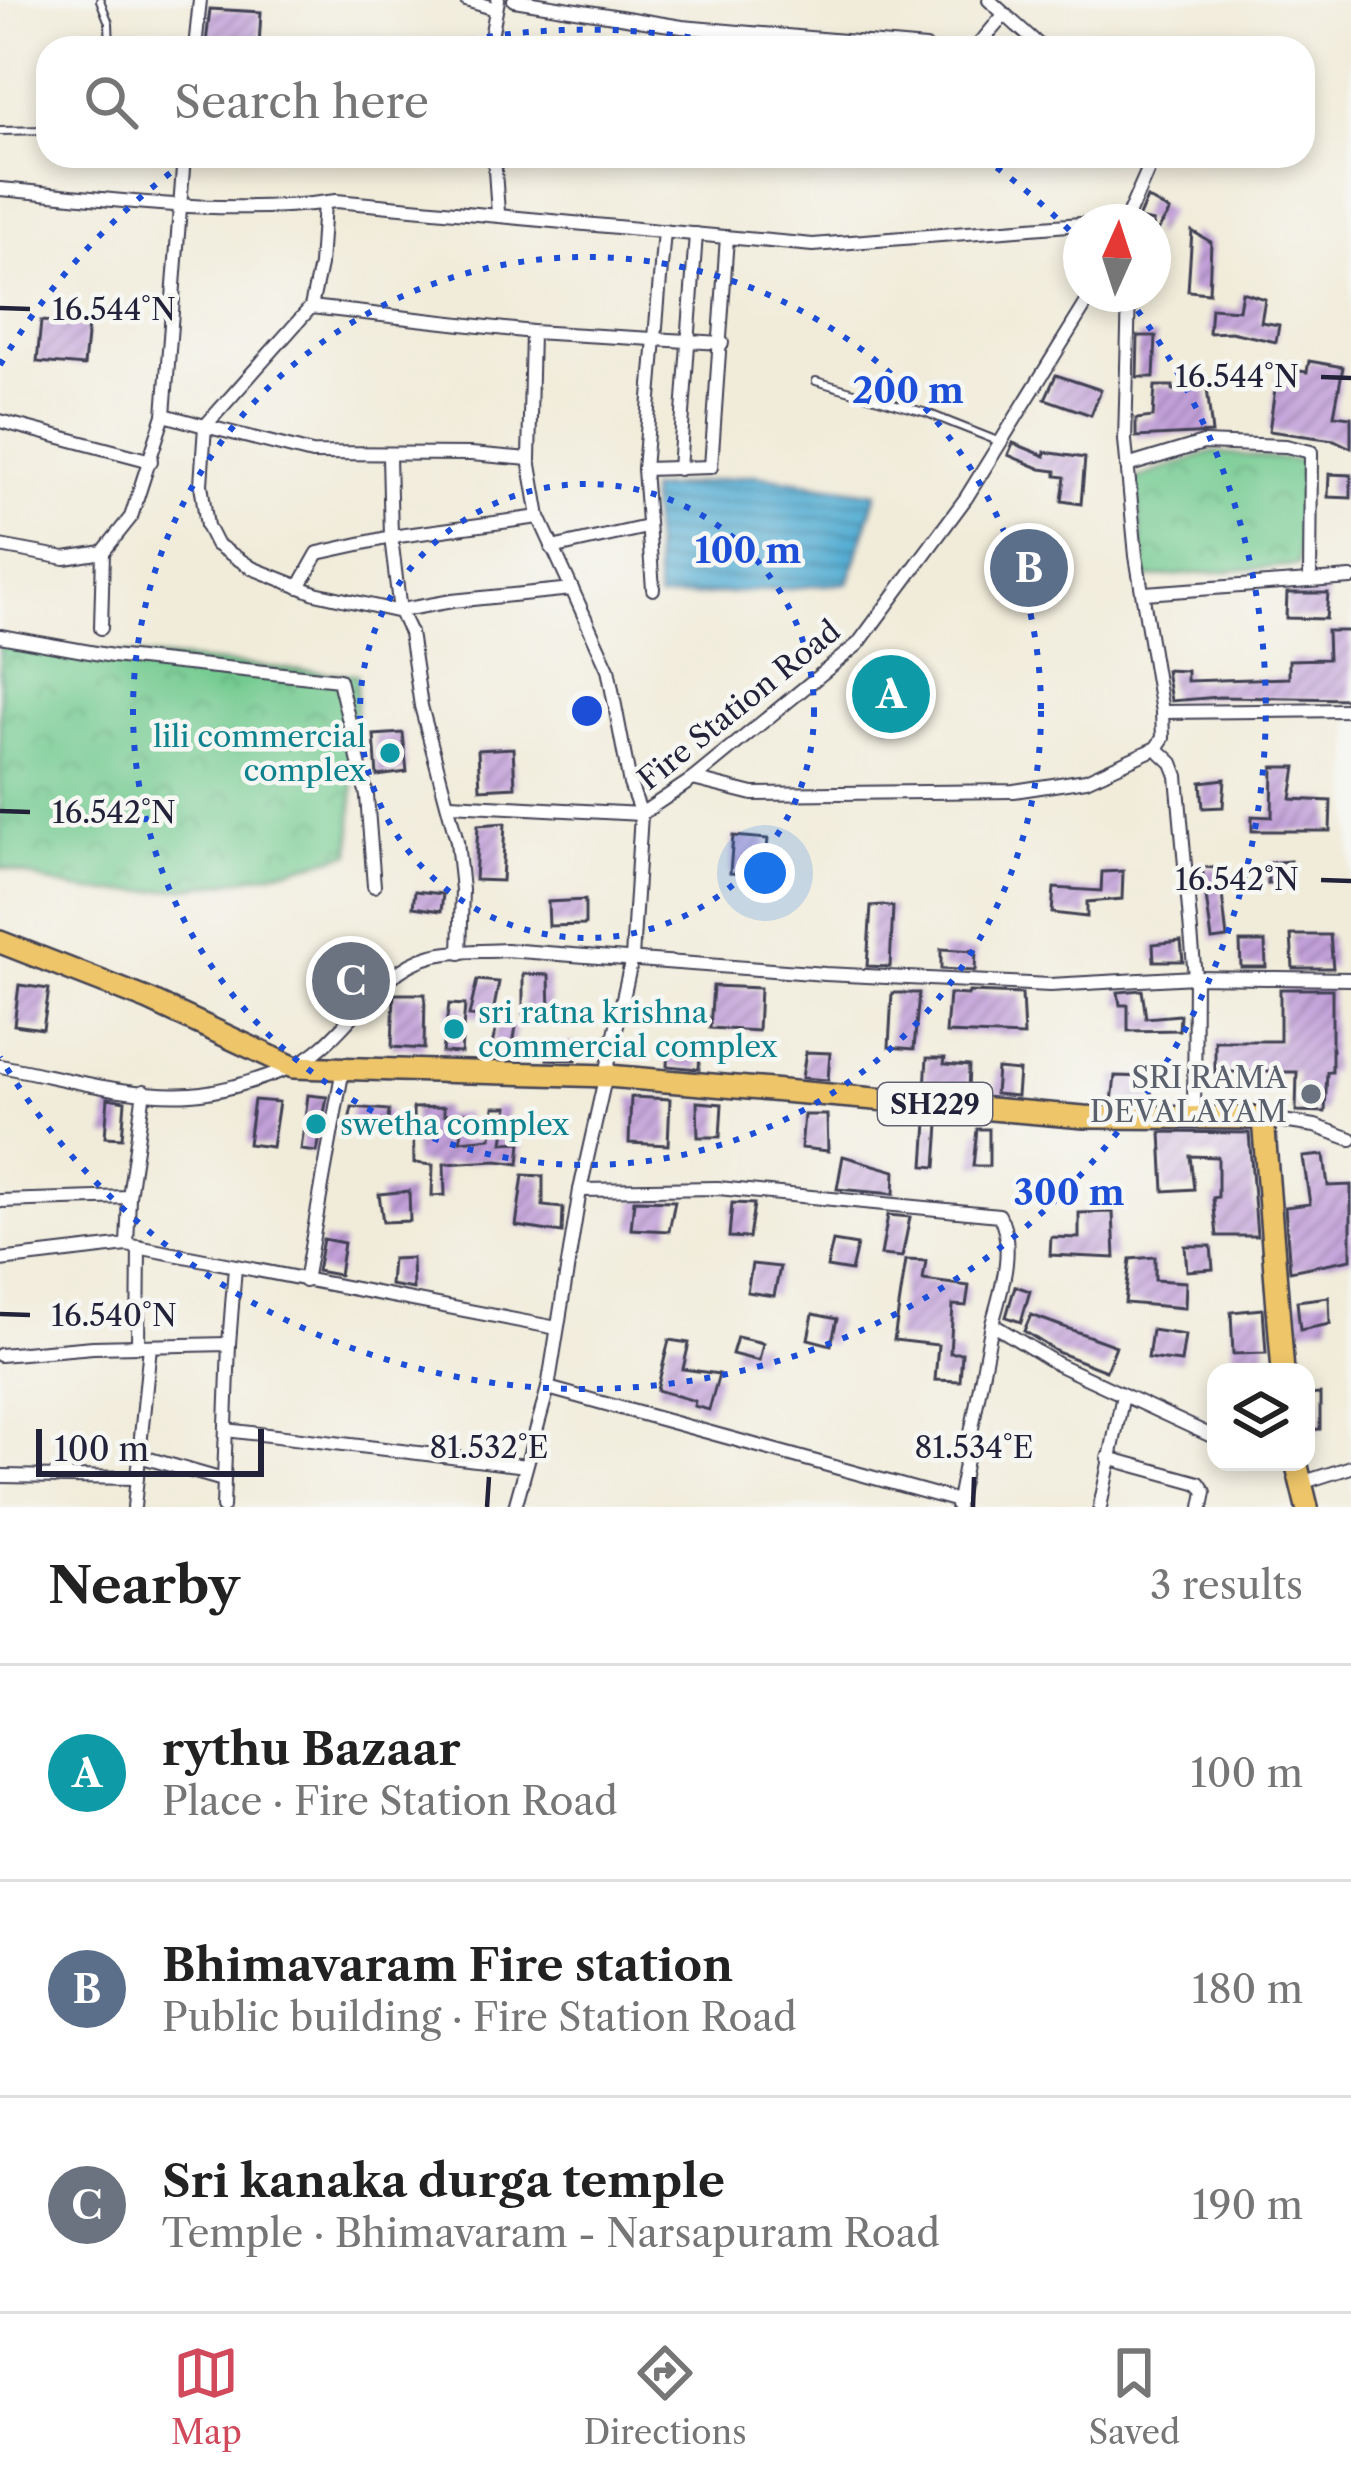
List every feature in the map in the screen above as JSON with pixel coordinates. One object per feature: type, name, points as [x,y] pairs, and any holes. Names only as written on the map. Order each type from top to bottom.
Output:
[{"type":"main road","name":"SH229","points":[[0,942],[149,1000],[293,1067],[608,1076],[1084,1117],[1263,1118]]},
{"type":"main road","points":[[1263,1118],[1282,1363]]},
{"type":"main road","points":[[1295,1471],[1307,1507]]},
{"type":"street","points":[[196,36],[200,0]]},
{"type":"street","points":[[466,0],[497,5],[491,36]]},
{"type":"street","points":[[514,0],[682,27],[787,36]]},
{"type":"street","points":[[989,0],[1028,36]]},
{"type":"street","points":[[988,36],[1004,15]]},
{"type":"street","points":[[101,628],[103,552],[131,517],[164,415],[183,168]]},
{"type":"street","points":[[495,168],[497,213]]},
{"type":"street","points":[[1133,204],[1149,168]]},
{"type":"street","points":[[0,189],[179,206],[277,209],[324,202],[497,213],[813,245],[1063,225]]},
{"type":"street","points":[[324,202],[320,265],[311,307],[205,427],[201,484],[207,526],[216,544],[252,568],[299,587],[400,612],[452,601],[572,589]]},
{"type":"street","points":[[653,589],[644,469],[664,231]]},
{"type":"street","points":[[679,469],[696,234]]},
{"type":"street","points":[[644,469],[710,467],[727,237]]},
{"type":"street","points":[[311,307],[532,332],[722,343]]},
{"type":"street","name":"Fire Station Road","points":[[515,1507],[548,1388],[580,1190],[632,958],[641,814],[692,779],[859,644],[966,498],[1081,312]]},
{"type":"street","points":[[1129,312],[1127,466],[1136,556],[1162,712],[1162,738],[1156,748],[1172,763],[1177,776],[1195,977],[1194,1118]]},
{"type":"street","points":[[450,804],[641,814],[630,784],[608,669],[539,517],[529,459],[532,332]]},
{"type":"street","points":[[164,415],[312,453],[529,459]]},
{"type":"street","points":[[0,422],[151,461]]},
{"type":"street","points":[[1127,466],[1203,442],[1286,446],[1311,452],[1310,581]]},
{"type":"street","points":[[389,456],[391,537],[400,612],[410,633],[421,706],[450,804],[462,890],[460,953]]},
{"type":"street","points":[[299,587],[318,553],[391,537],[539,517]]},
{"type":"street","points":[[551,548],[647,527]]},
{"type":"street","points":[[0,546],[65,558],[103,552]]},
{"type":"street","points":[[1145,593],[1351,578]]},
{"type":"street","points":[[0,636],[112,656],[339,680],[367,796],[374,886]]},
{"type":"street","points":[[1162,712],[1351,710]]},
{"type":"street","name":"Fire Station Road","points":[[692,779],[753,794],[1014,791],[1086,780],[1156,748]]},
{"type":"street","points":[[0,1066],[144,1091],[193,1094],[293,1067],[351,1021],[390,977],[431,956],[506,950],[1050,985],[1195,977],[1351,979]]},
{"type":"street","points":[[305,1281],[343,1068]]},
{"type":"street","points":[[134,1507],[144,1346],[129,1197],[144,1091]]},
{"type":"street","points":[[1263,1118],[1316,1126],[1351,1138]]},
{"type":"street","points":[[548,1388],[799,1454],[957,1504],[1006,1257],[999,1216],[718,1188],[580,1190]]},
{"type":"street","points":[[0,1201],[129,1197]]},
{"type":"street","points":[[0,1260],[133,1246],[557,1328]]},
{"type":"street","points":[[223,1507],[236,1267]]},
{"type":"street","points":[[992,1324],[1058,1364],[1207,1434]]},
{"type":"street","points":[[0,1355],[230,1344]]},
{"type":"street","points":[[1100,1507],[1123,1395]]},
{"type":"street","points":[[226,1430],[526,1466]]},
{"type":"street","points":[[139,1456],[223,1480]]},
{"type":"street","points":[[1108,1458],[1199,1483],[1205,1492],[1202,1507]]},
{"type":"street","points":[[1315,1468],[1351,1467]]},
{"type":"street","points":[[0,1476],[137,1478]]},
{"type":"lane","points":[[100,0],[110,36]]},
{"type":"lane","points":[[0,130],[36,130]]},
{"type":"lane","points":[[816,381],[927,413],[1001,442]]},
{"type":"green space","points":[[1212,452],[1302,461],[1298,565],[1145,578],[1136,479]]},
{"type":"green space","points":[[0,644],[357,675],[351,853],[255,877],[157,891],[80,889],[0,867]]},
{"type":"water","points":[[754,475],[877,493],[848,583],[658,599],[649,490]]},
{"type":"building","points":[[210,9],[261,12],[260,36],[207,36]]},
{"type":"building","points":[[1192,231],[1211,242],[1209,293],[1188,291]]},
{"type":"building","points":[[1242,292],[1265,299],[1261,322],[1279,325],[1276,342],[1231,332],[1209,333],[1211,308],[1239,310]]},
{"type":"building","points":[[41,321],[88,325],[84,366],[37,362]]},
{"type":"building","points":[[1138,336],[1156,336],[1154,377],[1137,377]]},
{"type":"building","points":[[1309,361],[1343,367],[1334,415],[1351,417],[1351,448],[1334,440],[1269,431],[1278,368],[1307,372]]},
{"type":"building","points":[[1056,375],[1101,390],[1091,415],[1045,399]]},
{"type":"building","points":[[1155,386],[1173,386],[1173,390],[1207,387],[1212,433],[1136,437],[1136,419],[1153,417]]},
{"type":"building","points":[[1013,443],[1045,456],[1045,452],[1085,458],[1081,504],[1062,501],[1065,477],[1008,455]]},
{"type":"building","points":[[1329,474],[1351,475],[1351,498],[1328,497]]},
{"type":"building","points":[[1287,593],[1328,593],[1326,619],[1286,618]]},
{"type":"building","points":[[1327,631],[1351,631],[1351,699],[1171,701],[1166,670],[1187,671],[1187,681],[1289,678],[1289,660],[1328,659]]},
{"type":"building","points":[[893,663],[920,689],[891,728],[861,699]]},
{"type":"building","name":"lili commercial complex","points":[[403,733],[407,772],[377,776],[374,735]]},
{"type":"building","points":[[513,748],[515,787],[480,789],[478,750]]},
{"type":"building","points":[[1273,767],[1296,767],[1291,799],[1331,801],[1330,831],[1252,831],[1252,816],[1272,817]]},
{"type":"building","points":[[1225,779],[1223,807],[1203,808],[1201,782]]},
{"type":"building","points":[[505,823],[502,881],[475,880],[478,825]]},
{"type":"building","points":[[733,836],[768,839],[764,875],[730,873]]},
{"type":"building","points":[[1290,861],[1290,882],[1268,884],[1267,863]]},
{"type":"building","points":[[1202,867],[1219,868],[1227,938],[1212,940]]},
{"type":"building","points":[[1123,871],[1122,899],[1087,902],[1087,917],[1052,913],[1054,888],[1101,891],[1102,872]]},
{"type":"building","points":[[415,891],[443,894],[441,911],[413,907]]},
{"type":"building","points":[[585,900],[585,925],[549,926],[548,902]]},
{"type":"building","points":[[871,906],[893,907],[890,967],[867,966]]},
{"type":"building","points":[[1291,935],[1330,935],[1333,968],[1293,968]]},
{"type":"building","points":[[1181,941],[1183,961],[1154,961],[1153,944]]},
{"type":"building","points":[[1240,942],[1265,942],[1266,967],[1241,967]]},
{"type":"building","points":[[941,949],[976,951],[975,971],[941,969]]},
{"type":"building","points":[[523,974],[549,975],[550,1015],[523,1014]]},
{"type":"building","points":[[477,980],[499,982],[492,1018],[469,1016]]},
{"type":"building","points":[[19,985],[49,989],[43,1029],[14,1025]]},
{"type":"building","points":[[713,986],[760,988],[758,1031],[710,1028]]},
{"type":"building","points":[[1280,989],[1332,989],[1332,1072],[1327,1072],[1325,1112],[1296,1111],[1297,1072],[1215,1072],[1215,1041],[1280,1041]]},
{"type":"building","points":[[1142,990],[1146,1018],[1180,1015],[1179,1030],[1128,1031],[1128,1005],[1120,1005],[1118,992]]},
{"type":"building","points":[[892,993],[919,993],[914,1049],[889,1047]]},
{"type":"building","points":[[394,994],[425,994],[424,1049],[392,1047]]},
{"type":"building","points":[[949,994],[1022,994],[1024,1036],[946,1033]]},
{"type":"building","name":"sri ratna krishna commercial complex","points":[[449,1004],[465,1005],[461,1053],[442,1052]]},
{"type":"building","points":[[497,1024],[516,1026],[511,1058],[489,1057]]},
{"type":"building","points":[[549,1043],[577,1044],[576,1060],[547,1059]]},
{"type":"building","points":[[668,1046],[700,1048],[699,1069],[667,1066]]},
{"type":"building","points":[[806,1052],[830,1053],[828,1080],[802,1078]]},
{"type":"building","points":[[927,1058],[969,1066],[968,1092],[925,1088]]},
{"type":"building","points":[[997,1069],[1019,1071],[1017,1096],[995,1094]]},
{"type":"building","points":[[1115,1076],[1150,1077],[1152,1102],[1112,1102]]},
{"type":"building","name":"swetha complex","points":[[308,1095],[327,1097],[317,1152],[301,1150]]},
{"type":"building","points":[[631,1097],[670,1099],[668,1145],[629,1143]]},
{"type":"building","points":[[108,1098],[125,1101],[122,1138],[105,1137]]},
{"type":"building","points":[[254,1100],[279,1102],[272,1147],[248,1144]]},
{"type":"building","points":[[697,1102],[722,1104],[720,1137],[698,1137]]},
{"type":"building","points":[[352,1107],[389,1110],[387,1133],[347,1130]]},
{"type":"building","points":[[444,1107],[444,1115],[466,1113],[460,1141],[491,1138],[494,1107],[508,1107],[503,1143],[521,1142],[519,1164],[444,1164],[445,1195],[432,1196],[433,1165],[414,1163],[413,1108]]},
{"type":"building","points":[[804,1115],[827,1115],[828,1151],[801,1148]]},
{"type":"building","points":[[927,1122],[939,1124],[936,1167],[924,1166]]},
{"type":"building","points":[[977,1129],[989,1129],[989,1166],[973,1166]]},
{"type":"building","points":[[1161,1132],[1249,1133],[1257,1236],[1217,1236],[1213,1198],[1218,1197],[1218,1157],[1190,1156],[1194,1189],[1164,1191]]},
{"type":"building","points":[[1324,1155],[1328,1186],[1351,1185],[1351,1259],[1290,1271],[1285,1207],[1310,1204],[1303,1157]]},
{"type":"building","points":[[843,1156],[895,1171],[894,1194],[837,1189]]},
{"type":"building","points":[[523,1175],[543,1176],[543,1206],[563,1208],[562,1233],[516,1226]]},
{"type":"building","points":[[409,1191],[410,1221],[383,1222],[379,1194]]},
{"type":"building","points":[[634,1200],[675,1201],[669,1231],[631,1229]]},
{"type":"building","points":[[732,1203],[754,1204],[749,1238],[729,1237]]},
{"type":"building","points":[[1113,1212],[1115,1258],[1050,1255],[1051,1237],[1079,1238],[1079,1213]]},
{"type":"building","points":[[888,1215],[910,1217],[902,1257],[881,1255]]},
{"type":"building","points":[[323,1239],[344,1243],[339,1275],[317,1271]]},
{"type":"building","points":[[833,1241],[857,1245],[851,1271],[827,1267]]},
{"type":"building","points":[[1185,1246],[1211,1246],[1213,1269],[1187,1271]]},
{"type":"building","points":[[1155,1257],[1155,1280],[1186,1282],[1185,1308],[1125,1303],[1130,1259]]},
{"type":"building","points":[[412,1258],[413,1289],[390,1285],[392,1259]]},
{"type":"building","points":[[906,1260],[926,1261],[923,1280],[969,1286],[966,1306],[953,1305],[950,1353],[962,1353],[960,1381],[935,1380],[938,1345],[894,1340]]},
{"type":"building","points":[[752,1264],[780,1267],[774,1296],[747,1292]]},
{"type":"building","points":[[1015,1286],[1030,1291],[1021,1322],[1006,1317]]},
{"type":"building","points":[[1329,1297],[1330,1324],[1300,1330],[1297,1301]]},
{"type":"building","points":[[1263,1309],[1266,1353],[1233,1354],[1231,1312]]},
{"type":"building","points":[[813,1314],[837,1319],[831,1345],[808,1339]]},
{"type":"building","points":[[1031,1315],[1116,1346],[1106,1371],[1057,1352],[1024,1331]]},
{"type":"building","points":[[1152,1330],[1185,1335],[1181,1362],[1148,1358]]},
{"type":"building","points":[[737,1337],[763,1343],[759,1361],[732,1354]]},
{"type":"building","points":[[669,1340],[689,1343],[683,1369],[719,1374],[709,1410],[657,1390]]},
{"type":"building","points":[[1315,1394],[1320,1394],[1320,1429],[1315,1429]]},
{"type":"place","name":"Bhimavaram Fire station","points":[[1029,568]]},
{"type":"place","name":"rythu Bazaar","points":[[891,694]]},
{"type":"place","name":"lili commercial complex","points":[[390,753]]},
{"type":"place","name":"Sri kanaka durga temple","points":[[351,981]]},
{"type":"place","name":"sri ratna krishna commercial complex","points":[[454,1029]]},
{"type":"place","name":"SRI RAMA DEVALAYAM","points":[[1311,1094]]},
{"type":"place","name":"swetha complex","points":[[316,1124]]}]
